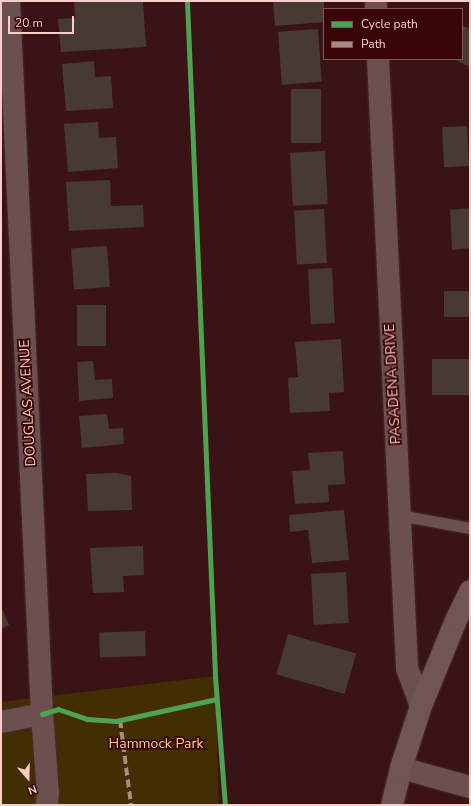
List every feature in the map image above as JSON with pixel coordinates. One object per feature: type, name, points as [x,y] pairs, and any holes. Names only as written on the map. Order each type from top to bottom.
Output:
[{"type":"main road","points":[[392,805],[401,768],[422,706],[457,618],[470,591]]},
{"type":"street","name":"DOUGLAS AVENUE","points":[[8,1],[42,714],[48,793],[47,805]]},
{"type":"street","name":"PASADENA DRIVE","points":[[378,60],[407,668],[422,706]]},
{"type":"street","points":[[1,722],[42,714]]},
{"type":"street","points":[[401,768],[470,787]]},
{"type":"lane","points":[[399,515],[470,528]]},
{"type":"green space","name":"Hammock Park","points":[[215,676],[219,805],[1,805],[1,702]]},
{"type":"building","points":[[74,1],[143,1],[146,47],[61,52],[58,19],[75,18]]},
{"type":"building","points":[[273,1],[324,1],[323,22],[275,26]]},
{"type":"building","points":[[463,26],[470,29],[470,67],[455,60],[463,60]]},
{"type":"building","points":[[318,29],[322,82],[282,85],[278,32]]},
{"type":"building","points":[[94,61],[95,77],[111,76],[113,108],[66,111],[62,64]]},
{"type":"building","points":[[291,89],[321,89],[321,143],[291,143]]},
{"type":"building","points":[[98,122],[99,138],[116,137],[118,168],[68,172],[64,124]]},
{"type":"building","points":[[467,126],[469,166],[444,167],[442,127]]},
{"type":"building","points":[[325,151],[328,204],[293,206],[290,153]]},
{"type":"building","points":[[110,180],[111,206],[143,205],[144,227],[69,231],[66,182]]},
{"type":"building","points":[[470,208],[470,248],[452,250],[450,210]]},
{"type":"building","points":[[324,209],[327,263],[297,264],[294,211]]},
{"type":"building","points":[[107,246],[110,287],[74,289],[71,249]]},
{"type":"building","points":[[332,268],[335,323],[311,324],[308,269]]},
{"type":"building","points":[[444,291],[470,291],[470,317],[444,317]]},
{"type":"building","points":[[77,305],[106,305],[106,346],[77,346]]},
{"type":"building","points":[[341,339],[344,392],[329,393],[330,411],[290,413],[288,378],[298,377],[295,342]]},
{"type":"building","points":[[432,359],[470,359],[470,395],[432,395]]},
{"type":"building","points":[[93,361],[95,380],[112,379],[113,398],[79,401],[77,362]]},
{"type":"building","points":[[107,414],[109,429],[123,428],[124,444],[82,448],[79,416]]},
{"type":"building","points":[[343,451],[345,484],[328,485],[329,502],[295,504],[292,471],[310,470],[308,453]]},
{"type":"building","points":[[116,473],[131,476],[132,510],[88,511],[86,474]]},
{"type":"building","points":[[344,510],[349,560],[312,563],[308,530],[290,532],[289,515]]},
{"type":"building","points":[[143,546],[144,575],[123,576],[124,592],[93,593],[90,548]]},
{"type":"building","points":[[346,572],[349,623],[314,625],[311,574]]},
{"type":"building","points":[[1,606],[9,625],[1,629]]},
{"type":"building","points":[[145,631],[146,656],[100,658],[99,633]]},
{"type":"building","points":[[288,634],[356,654],[345,694],[276,674]]},
{"type":"marked path","points":[[120,720],[131,805]]},
{"type":"cycle path","points":[[187,1],[215,676],[225,805]]},
{"type":"cycle path","points":[[42,714],[58,709],[87,719],[116,721],[217,699]]}]
